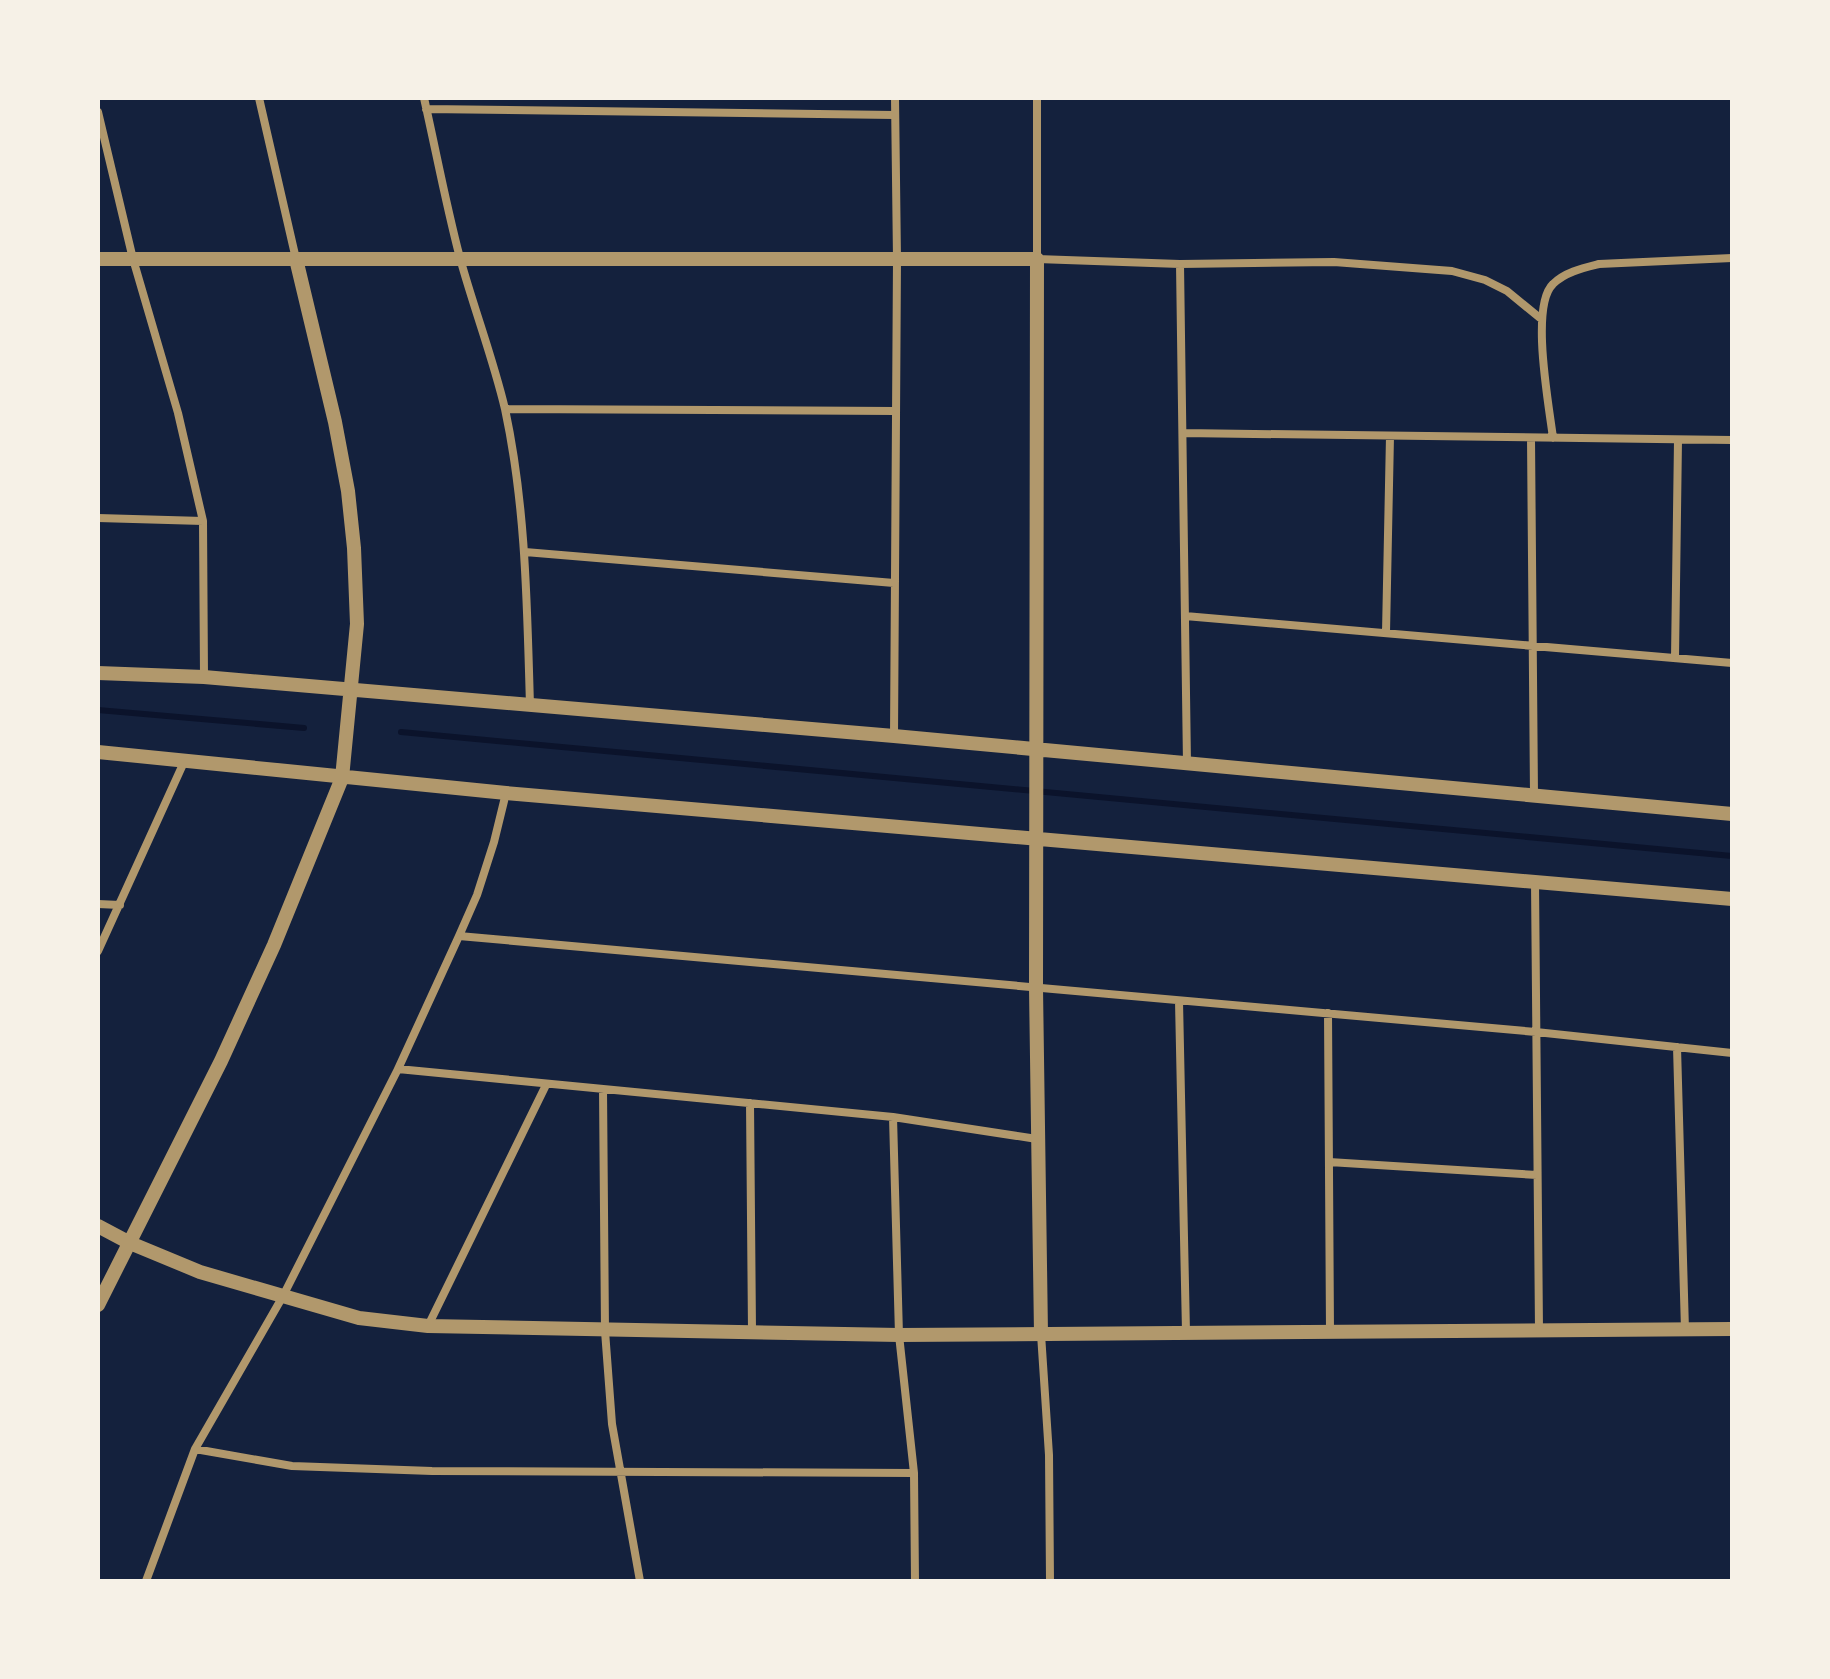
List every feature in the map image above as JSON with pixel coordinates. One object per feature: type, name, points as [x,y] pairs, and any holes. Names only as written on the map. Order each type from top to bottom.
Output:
[{"type":"street","points":[[98,1305],[221,1061],[274,945],[343,773],[357,624],[348,491],[335,422],[259,98]]},
{"type":"street","points":[[424,98],[460,259],[505,409],[525,552],[530,705]]},
{"type":"street","points":[[894,736],[895,98]]},
{"type":"street","points":[[1037,98],[1037,1139],[1041,1334],[1049,1455],[1050,1581]]},
{"type":"street","points":[[426,109],[894,115]]},
{"type":"street","points":[[98,112],[133,259],[178,413],[203,521],[204,677]]},
{"type":"street","points":[[1553,438],[1540,318],[1544,298],[1551,285],[1578,269],[1599,264],[1732,258]]},
{"type":"street","points":[[98,259],[1334,262],[1452,271],[1485,280],[1507,291],[1540,318]]},
{"type":"street","points":[[1180,264],[1188,765]]},
{"type":"street","points":[[505,409],[895,411]]},
{"type":"street","points":[[1183,433],[1732,440]]},
{"type":"street","points":[[1386,633],[1390,436]]},
{"type":"street","points":[[1531,438],[1534,797]]},
{"type":"street","points":[[1675,658],[1678,440]]},
{"type":"street","points":[[98,518],[203,521]]},
{"type":"street","points":[[525,552],[894,583]]},
{"type":"street","points":[[1185,616],[1732,663]]},
{"type":"street","points":[[98,673],[204,677],[351,696],[530,705],[894,736],[1038,753],[1732,814]]},
{"type":"street","points":[[98,752],[184,762],[343,773],[506,793],[1037,834],[1732,899]]},
{"type":"street","points":[[98,951],[184,762]]},
{"type":"street","points":[[146,1581],[195,1449],[283,1296],[398,1069],[459,936],[486,869],[506,793]]},
{"type":"street","points":[[1535,882],[1539,1330]]},
{"type":"street","points":[[98,904],[120,905]]},
{"type":"street","points":[[459,936],[1536,1032],[1732,1053]]},
{"type":"street","points":[[1179,1001],[1186,1332]]},
{"type":"street","points":[[1328,1013],[1330,1331]]},
{"type":"street","points":[[1677,1047],[1685,1330]]},
{"type":"street","points":[[398,1069],[893,1117],[1037,1139]]},
{"type":"street","points":[[428,1326],[546,1085]]},
{"type":"street","points":[[603,1089],[605,1331],[612,1424],[640,1581]]},
{"type":"street","points":[[750,1103],[752,1331]]},
{"type":"street","points":[[893,1117],[899,1335],[914,1473],[915,1581]]},
{"type":"street","points":[[1329,1162],[1537,1175]]},
{"type":"street","points":[[98,1226],[200,1272],[359,1318],[428,1326],[899,1335],[1732,1329]]},
{"type":"street","points":[[195,1449],[292,1466],[432,1471],[914,1473]]},
{"type":"waterway","points":[[98,710],[304,728]]},
{"type":"waterway","points":[[401,732],[1732,856]]}]
